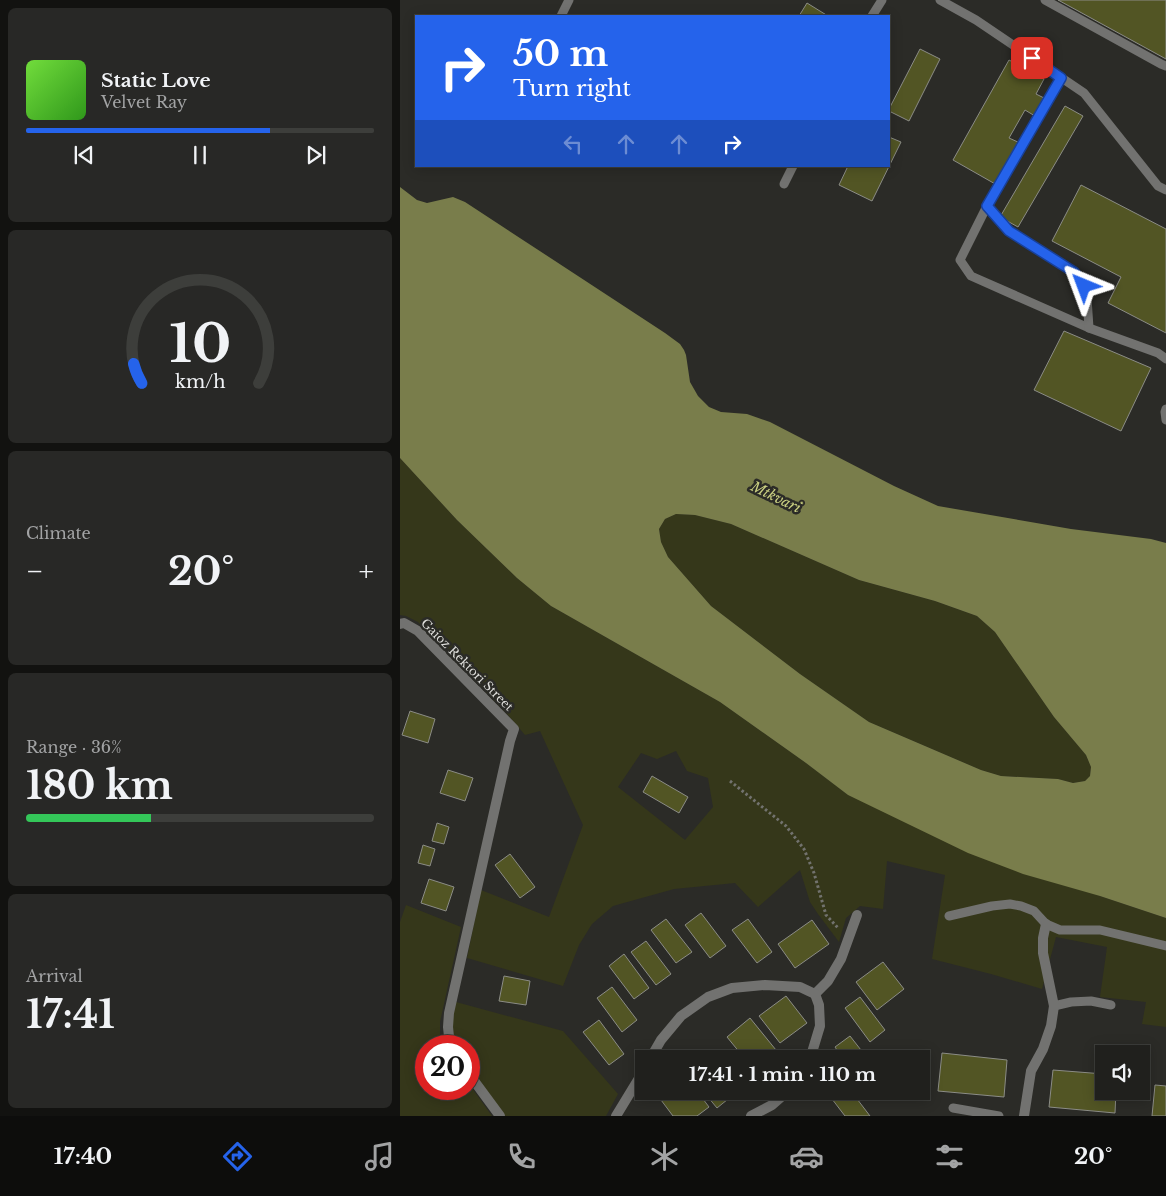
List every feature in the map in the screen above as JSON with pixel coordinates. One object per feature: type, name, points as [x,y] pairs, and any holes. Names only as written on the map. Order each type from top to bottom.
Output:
[{"type":"street","name":"Gaioz Rektori Street","points":[[400,624],[404,622],[418,631],[514,730],[449,1013],[449,1035]]},
{"type":"street","points":[[815,994],[828,981],[841,959],[857,915]]},
{"type":"street","points":[[1024,1116],[1031,1071],[1043,1048],[1051,1026],[1054,1006],[1042,953],[1046,924]]},
{"type":"street","points":[[655,1050],[681,1016],[708,997],[732,988],[765,985],[800,986],[815,994],[819,1005],[820,1026],[813,1050]]},
{"type":"street","points":[[616,1116],[635,1085]]},
{"type":"street","points":[[480,1089],[500,1116]]},
{"type":"street","points":[[751,1116],[778,1100]]},
{"type":"lane","points":[[562,15],[569,0]]},
{"type":"lane","points":[[873,15],[882,0]]},
{"type":"lane","points":[[940,0],[976,20],[1084,93],[1158,186],[1166,190]]},
{"type":"lane","points":[[1045,0],[1166,66]]},
{"type":"lane","points":[[1061,78],[987,206],[960,260],[971,276],[1089,328],[1158,353],[1166,359]]},
{"type":"lane","points":[[784,184],[792,167]]},
{"type":"lane","points":[[987,206],[1009,231],[1074,272],[1084,286],[1087,298],[1089,328]]},
{"type":"lane","points":[[1166,410],[1166,420]]},
{"type":"lane","points":[[949,916],[992,906],[1010,904],[1034,911],[1046,924],[1060,930],[1100,930],[1166,946]]},
{"type":"lane","points":[[1054,1006],[1071,1002],[1090,1001],[1111,1005]]},
{"type":"lane","points":[[953,1108],[999,1116]]},
{"type":"path","points":[[730,781],[786,826],[804,850],[814,873],[826,915],[848,939]]},
{"type":"shaded area","points":[[400,458],[457,520],[517,578],[551,606],[720,702],[848,795],[1100,896],[1166,918],[1166,1027],[1142,1024],[1146,1002],[1100,997],[1107,947],[1056,937],[1042,989],[932,959],[945,875],[887,861],[883,909],[860,906],[846,918],[839,942],[810,902],[800,870],[758,907],[735,883],[674,889],[613,906],[592,924],[579,945],[563,986],[467,958],[481,890],[549,917],[583,825],[540,731],[525,735],[418,622],[400,615]],"holes":[[[676,751],[687,771],[708,778],[713,807],[685,840],[618,787],[641,753],[657,759]]]},
{"type":"shaded area","points":[[676,514],[695,515],[731,524],[859,580],[935,601],[977,616],[995,632],[1054,717],[1086,755],[1091,767],[1090,776],[1085,781],[1073,783],[1058,779],[1001,776],[981,770],[869,722],[800,674],[711,606],[668,557],[661,542],[659,529],[665,519]]},
{"type":"shaded area","points":[[406,905],[461,927],[440,1022],[440,1035],[415,1035],[415,1100],[480,1099],[492,1116],[400,1116],[400,922]]},
{"type":"shaded area","points":[[456,1002],[563,1031],[618,1094],[606,1116],[505,1116],[480,1081],[480,1035],[454,1035],[452,1021]]},
{"type":"water","name":"Mtkvari","points":[[400,187],[417,200],[427,203],[453,197],[465,202],[665,333],[680,344],[684,350],[690,382],[698,396],[709,407],[721,412],[747,414],[770,422],[894,486],[938,506],[1071,529],[1151,539],[1166,543],[1166,918],[1100,896],[1023,874],[968,853],[848,795],[720,702],[551,606],[517,578],[457,520],[400,458]],"holes":[[[676,514],[695,515],[731,524],[859,580],[935,601],[977,616],[995,632],[1054,717],[1086,755],[1091,767],[1090,776],[1085,781],[1073,783],[1058,779],[1001,776],[981,770],[869,722],[800,674],[711,606],[668,557],[661,542],[659,529],[665,519]]]},
{"type":"building","points":[[1058,0],[1166,0],[1166,59]]},
{"type":"building","points":[[807,3],[826,15],[800,15]]},
{"type":"building","points":[[920,49],[940,59],[909,121],[890,112],[890,107]]},
{"type":"building","points":[[1009,60],[1044,79],[1036,94],[1044,98],[1035,116],[1025,110],[1009,138],[1020,143],[997,185],[953,160]]},
{"type":"building","points":[[1065,106],[1083,116],[1018,227],[1000,217]]},
{"type":"building","points":[[890,137],[901,142],[890,164]]},
{"type":"building","points":[[848,167],[889,167],[872,201],[839,185]]},
{"type":"building","points":[[1081,185],[1166,229],[1166,333],[1108,303],[1121,277],[1052,241]]},
{"type":"building","points":[[1064,331],[1151,368],[1121,431],[1034,390]]},
{"type":"building","points":[[410,711],[435,719],[428,743],[402,735]]},
{"type":"building","points":[[448,770],[473,778],[465,801],[440,793]]},
{"type":"building","points":[[652,776],[688,797],[679,813],[643,792]]},
{"type":"building","points":[[437,823],[449,827],[444,844],[432,841]]},
{"type":"building","points":[[423,845],[435,849],[430,866],[418,863]]},
{"type":"building","points":[[510,854],[535,887],[520,898],[495,865]]},
{"type":"building","points":[[429,879],[454,887],[446,911],[421,903]]},
{"type":"building","points":[[701,913],[726,946],[710,958],[685,925]]},
{"type":"building","points":[[666,919],[692,952],[676,963],[651,930]]},
{"type":"building","points":[[748,919],[772,952],[757,963],[732,930]]},
{"type":"building","points":[[812,920],[829,944],[795,968],[778,944]]},
{"type":"building","points":[[646,941],[671,974],[656,985],[631,952]]},
{"type":"building","points":[[624,954],[649,988],[634,999],[609,966]]},
{"type":"building","points":[[883,962],[904,989],[877,1010],[856,982]]},
{"type":"building","points":[[504,976],[530,981],[526,1005],[499,1001]]},
{"type":"building","points":[[612,987],[637,1020],[622,1032],[597,998]]},
{"type":"building","points":[[786,996],[807,1023],[780,1043],[759,1016]]},
{"type":"building","points":[[860,997],[885,1030],[870,1042],[845,1008]]},
{"type":"building","points":[[750,1018],[776,1050],[738,1050],[727,1037]]},
{"type":"building","points":[[599,1020],[624,1054],[609,1065],[583,1032]]},
{"type":"building","points":[[850,1036],[861,1050],[837,1050],[835,1047]]},
{"type":"building","points":[[942,1053],[1007,1060],[1004,1097],[938,1091]]},
{"type":"building","points":[[1053,1070],[1095,1073],[1095,1100],[1116,1100],[1115,1113],[1049,1107]]},
{"type":"building","points":[[1155,1085],[1166,1086],[1166,1116],[1152,1116]]},
{"type":"building","points":[[661,1100],[704,1100],[709,1107],[697,1116],[673,1116]]},
{"type":"building","points":[[710,1100],[727,1100],[717,1108]]},
{"type":"building","points":[[833,1100],[858,1100],[870,1116],[845,1116]]},
{"type":"route","points":[[1032,58],[1061,78],[987,206],[1009,231],[1074,272],[1084,286]]}]
